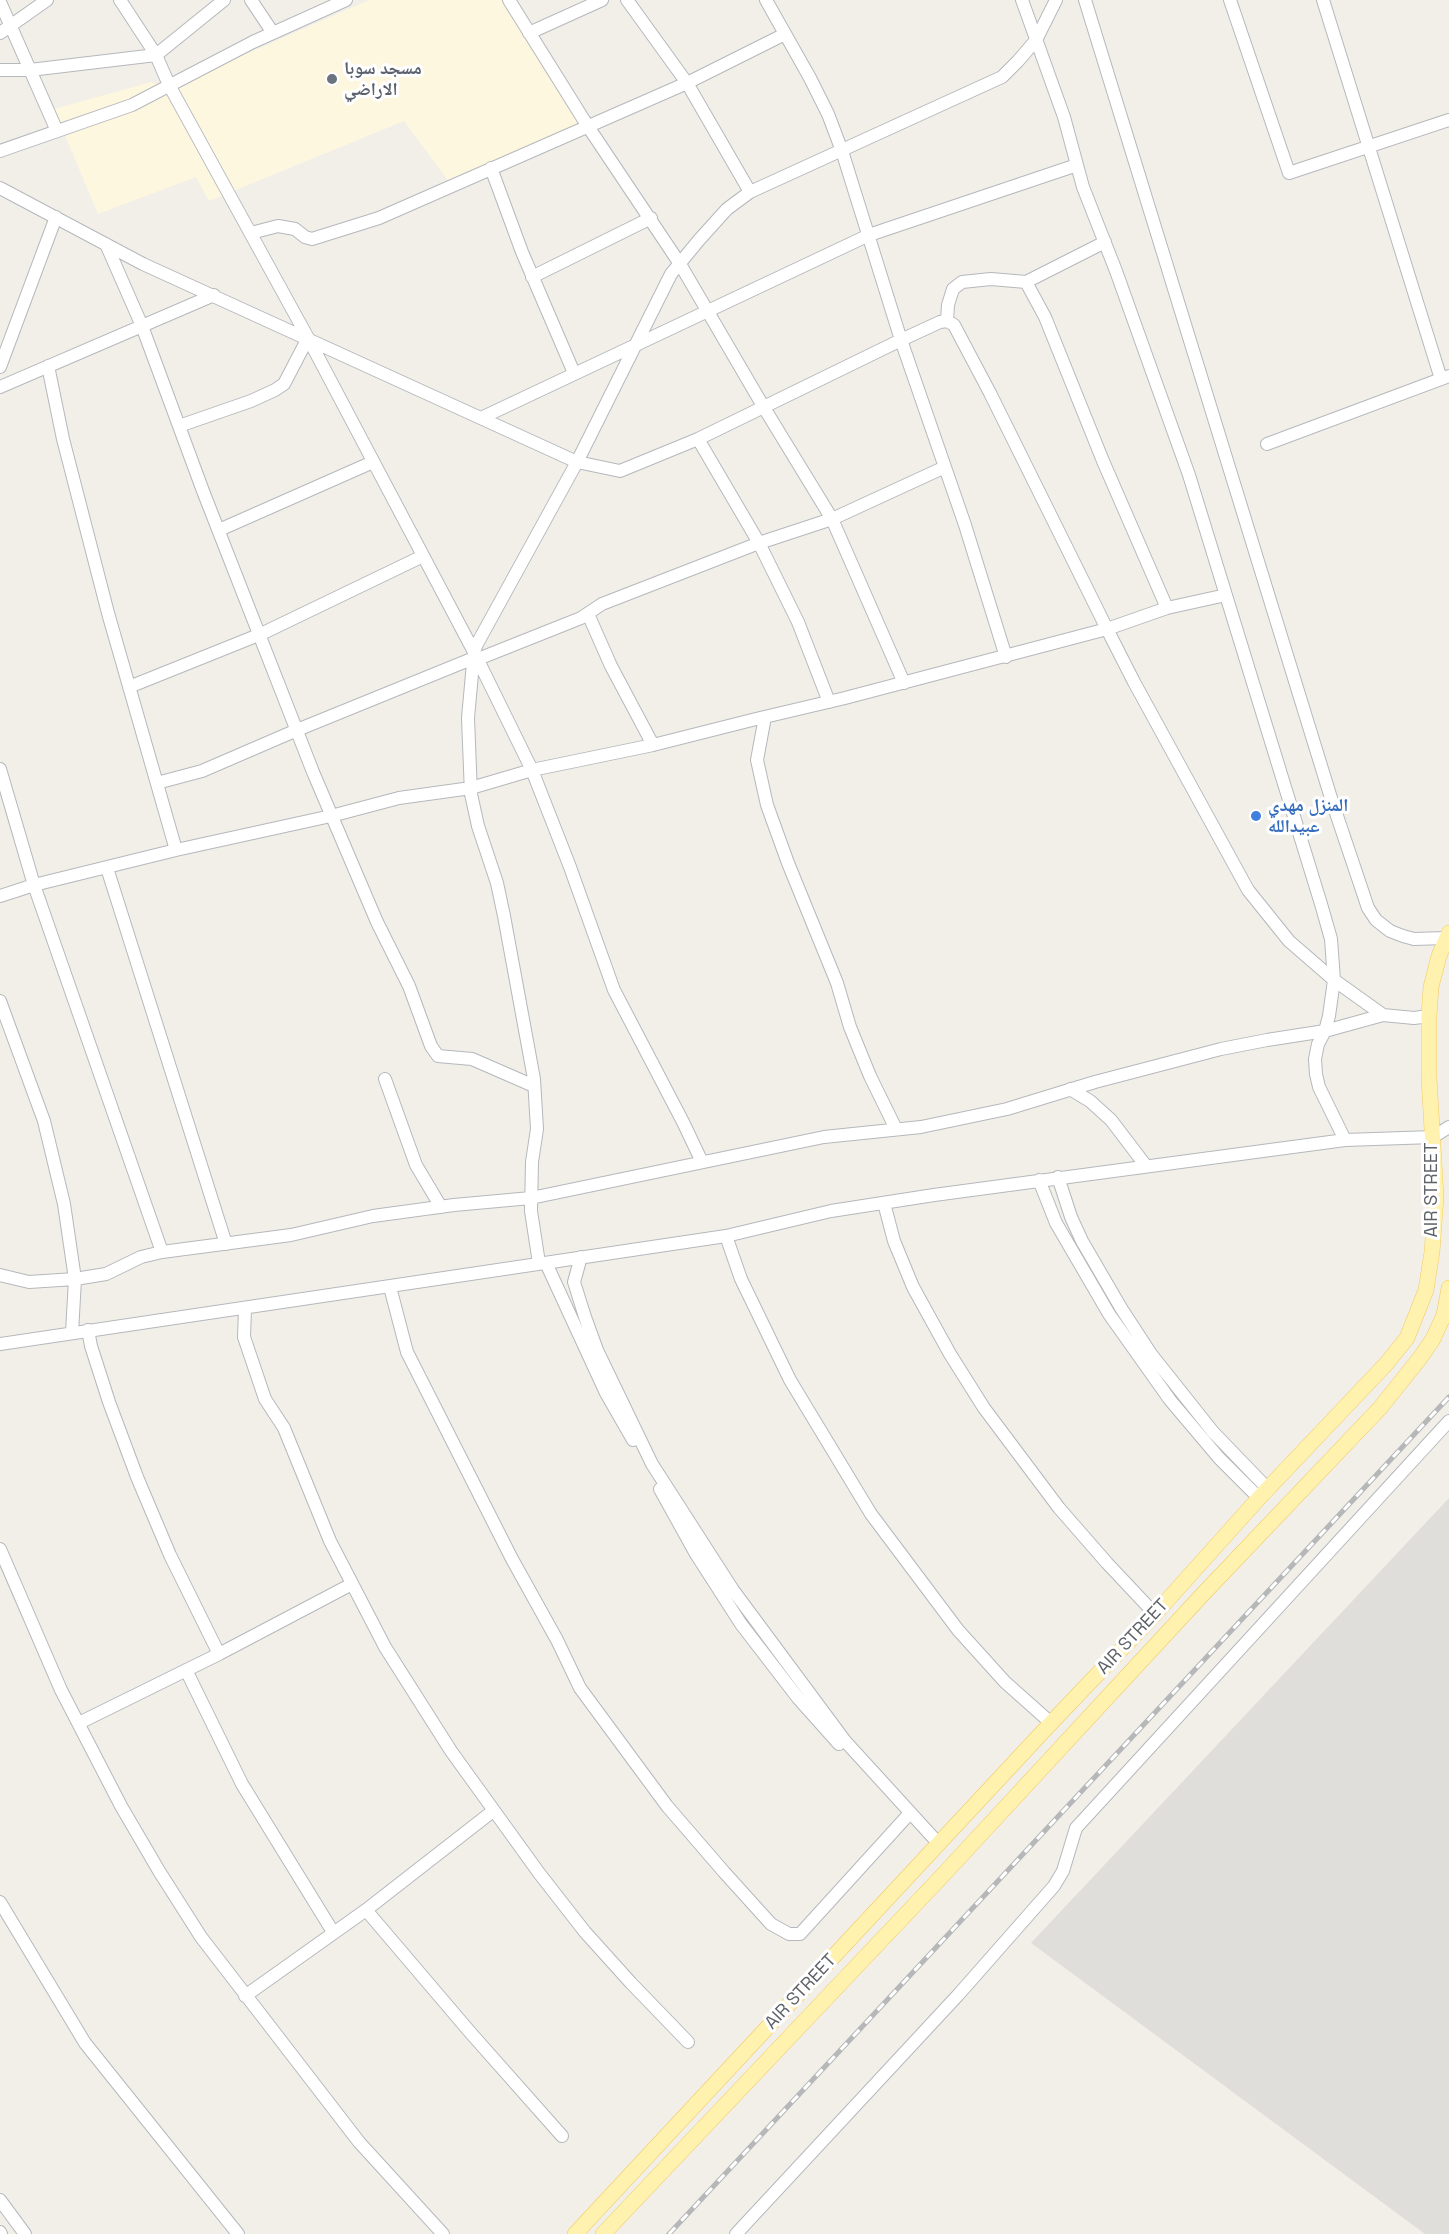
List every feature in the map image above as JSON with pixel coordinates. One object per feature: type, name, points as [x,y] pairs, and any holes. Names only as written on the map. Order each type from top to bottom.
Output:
[{"type":"main road","name":"AIR STREET","points":[[575,2234],[1155,1614],[1263,1493],[1386,1364],[1407,1338],[1426,1290],[1432,1252],[1436,1197],[1429,1078],[1429,1016],[1431,987],[1448,936]]},
{"type":"main road","name":"AIR STREET","points":[[603,2234],[1380,1408],[1420,1359],[1447,1319],[1449,1288]]},
{"type":"street","points":[[5,29],[47,0]]},
{"type":"street","points":[[120,0],[156,55],[169,85],[308,338],[475,656],[532,770],[614,990],[702,1162]]},
{"type":"street","points":[[0,69],[30,70],[156,55],[224,0]]},
{"type":"street","points":[[251,0],[273,33]]},
{"type":"street","points":[[0,151],[132,105],[273,33],[346,0]]},
{"type":"street","points":[[509,0],[587,125],[680,264],[832,519],[904,683]]},
{"type":"street","points":[[529,33],[602,0]]},
{"type":"street","points":[[627,0],[687,83],[750,192]]},
{"type":"street","points":[[766,0],[810,78],[828,114],[842,152],[901,340],[945,467],[1006,657]]},
{"type":"street","points":[[1022,0],[1064,117],[1083,187],[1185,465],[1321,904],[1330,939],[1334,980],[1325,1031],[1318,1044],[1315,1059],[1316,1074],[1319,1087],[1345,1140]]},
{"type":"street","points":[[908,1811],[890,1801],[822,1726],[741,1624],[696,1554],[606,1393],[543,1263],[533,1236],[531,1198],[532,1162],[537,1129],[534,1086],[504,916],[497,883],[478,826],[471,788],[468,717],[475,656],[509,584],[577,462],[671,274],[727,209],[750,192],[842,152],[1002,77],[1036,40],[1056,0]]},
{"type":"street","points":[[1085,0],[1331,798],[1368,908],[1376,920],[1390,931],[1403,936],[1414,939],[1448,936]]},
{"type":"street","points":[[1230,0],[1289,173],[1449,120]]},
{"type":"street","points":[[1267,444],[1445,378],[1323,0]]},
{"type":"street","points":[[0,2],[5,29],[30,70],[57,131]]},
{"type":"street","points":[[250,233],[278,226],[294,229],[312,239],[379,218],[687,83],[785,34]]},
{"type":"street","points":[[481,418],[869,235],[1077,165]]},
{"type":"street","points":[[491,168],[532,276],[574,373]]},
{"type":"street","points":[[0,188],[143,264],[577,462],[620,471],[698,439],[940,322],[947,321],[954,325],[1134,682],[1248,890],[1288,940],[1334,980],[1383,1015]]},
{"type":"street","points":[[0,367],[56,218]]},
{"type":"street","points":[[532,276],[651,218]]},
{"type":"street","points":[[947,321],[948,305],[953,289],[962,282],[991,279],[1026,282],[1105,242]]},
{"type":"street","points":[[106,244],[142,326],[331,816],[377,922],[409,986],[431,1046],[438,1056],[472,1059],[534,1086]]},
{"type":"street","points":[[1026,282],[1045,317],[1103,461],[1167,608]]},
{"type":"street","points":[[0,387],[214,295]]},
{"type":"street","points":[[179,426],[251,401],[284,384],[308,338]]},
{"type":"street","points":[[48,366],[63,439],[129,687],[176,849]]},
{"type":"street","points":[[698,439],[759,543],[798,622],[830,702]]},
{"type":"street","points":[[219,530],[373,462]]},
{"type":"street","points":[[157,783],[202,771],[475,656],[588,614],[602,604],[759,543],[832,519],[945,467]]},
{"type":"street","points":[[129,687],[261,634],[423,556]]},
{"type":"street","points":[[0,896],[34,885],[176,849],[331,816],[399,798],[471,788],[532,770],[653,746],[1006,657],[1107,629],[1167,608],[1226,595]]},
{"type":"street","points":[[588,614],[611,666],[653,746]]},
{"type":"street","points":[[765,717],[757,760],[767,805],[788,863],[837,982],[854,1037],[896,1129]]},
{"type":"street","points":[[0,769],[34,885],[162,1252]]},
{"type":"street","points":[[106,868],[226,1244]]},
{"type":"street","points":[[0,1001],[44,1121],[64,1204],[75,1279],[72,1333]]},
{"type":"street","points":[[0,1275],[29,1282],[75,1279],[106,1274],[141,1257],[162,1252],[291,1235],[373,1216],[531,1198],[824,1137],[921,1127],[996,1111],[1070,1089],[1221,1050],[1325,1031],[1383,1015],[1414,1018],[1429,1016]]},
{"type":"street","points":[[385,1078],[416,1165],[441,1207]]},
{"type":"street","points":[[1070,1089],[1090,1101],[1111,1120],[1146,1166]]},
{"type":"street","points":[[0,1344],[726,1236],[831,1211],[1058,1177],[1345,1140],[1433,1137],[1449,1126]]},
{"type":"street","points":[[1058,1177],[1071,1217],[1120,1308],[1151,1354],[1263,1493]]},
{"type":"street","points":[[1039,1180],[1060,1232],[1109,1314],[1170,1400],[1219,1458],[1263,1493]]},
{"type":"street","points":[[884,1203],[894,1241],[913,1287],[950,1354],[984,1408],[1070,1521],[1155,1614]]},
{"type":"street","points":[[726,1236],[741,1279],[790,1380],[871,1514],[958,1630],[1005,1682],[1051,1723]]},
{"type":"street","points":[[581,1257],[574,1282],[585,1317],[597,1350],[652,1464],[733,1590],[845,1742],[939,1844]]},
{"type":"street","points":[[390,1287],[407,1352],[498,1533],[557,1640],[580,1688],[667,1806],[771,1923],[789,1934],[800,1934],[908,1811]]},
{"type":"street","points":[[245,1308],[244,1337],[265,1398],[284,1428],[316,1509],[391,1657],[450,1751],[585,1932],[688,2042]]},
{"type":"street","points":[[88,1330],[102,1380],[137,1477],[170,1555],[219,1654]]},
{"type":"street","points":[[736,2234],[952,2002],[1054,1886],[1063,1871],[1076,1828],[1449,1421]]},
{"type":"street","points":[[0,1549],[61,1690],[78,1723],[122,1806],[201,1937],[359,2142],[443,2234]]},
{"type":"street","points":[[78,1723],[219,1654],[352,1584]]},
{"type":"street","points":[[186,1670],[242,1784],[333,1932]]},
{"type":"street","points":[[245,1996],[366,1910],[493,1811]]},
{"type":"street","points":[[0,1902],[86,2043],[238,2234]]},
{"type":"street","points":[[366,1910],[562,2136]]},
{"type":"street","points":[[0,2200],[25,2234]]},
{"type":"shaded area","points":[[369,0],[511,0],[588,125],[453,187],[404,121],[209,201],[196,177],[98,214],[54,109],[151,82],[169,88]]},
{"type":"shaded area","points":[[1449,1498],[1449,2234],[1425,2234],[1031,1943]]},
{"type":"railway","points":[[669,2234],[1449,1397]]},
{"type":"place","name":"مسجد سوبا الاراضي","points":[[332,79]]},
{"type":"place","name":"المنزل مهدي عبيدالله","points":[[1256,816]]}]
